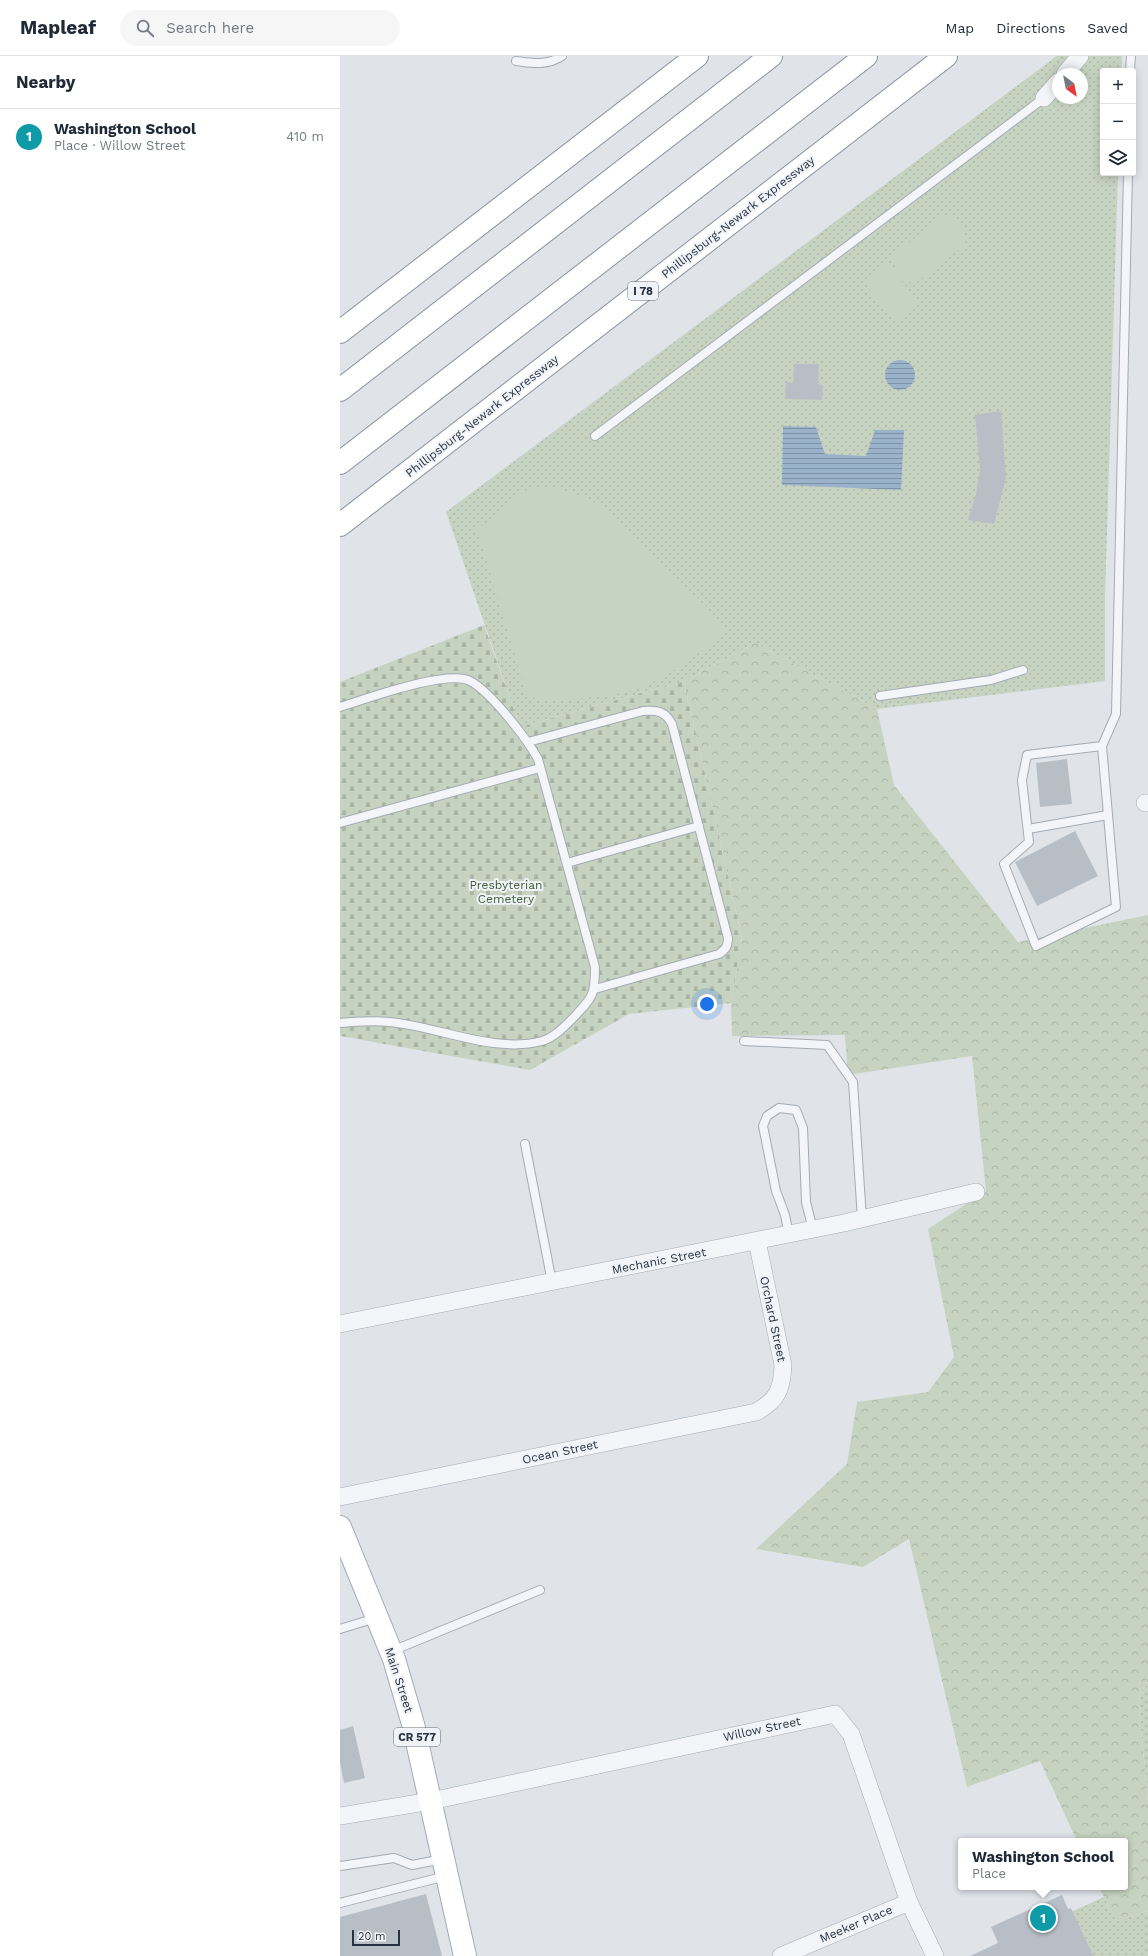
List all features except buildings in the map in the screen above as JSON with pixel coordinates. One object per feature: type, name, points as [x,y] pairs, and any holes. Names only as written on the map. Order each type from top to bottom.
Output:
[{"type":"main road","points":[[340,332],[697,56]]},
{"type":"main road","points":[[340,390],[771,56]]},
{"type":"main road","points":[[340,464],[866,56]]},
{"type":"main road","name":"Phillipsburg-Newark Expressway","points":[[340,525],[946,56]]},
{"type":"main road","name":"Main Street","points":[[340,1527],[391,1651],[413,1724],[465,1956]]},
{"type":"street","points":[[1070,68],[1080,56]]},
{"type":"street","points":[[1044,98],[1052,89]]},
{"type":"street","name":"Mechanic Street","points":[[340,1324],[789,1235],[976,1192]]},
{"type":"street","name":"Orchard Street","points":[[757,1241],[783,1365],[782,1382],[776,1397]]},
{"type":"street","name":"Ocean Street","points":[[340,1497],[756,1412],[767,1406],[776,1397]]},
{"type":"street","name":"Willow Street","points":[[431,1801],[836,1714],[851,1734],[910,1902],[935,1956]]},
{"type":"street","points":[[340,1816],[431,1801]]},
{"type":"street","name":"Meeker Place","points":[[781,1956],[910,1902]]},
{"type":"lane","points":[[516,61],[544,63],[562,56]]},
{"type":"lane","points":[[1130,68],[1131,56]]},
{"type":"lane","points":[[595,436],[1044,98]]},
{"type":"lane","points":[[1102,746],[1027,755],[1022,780],[1029,842],[1004,864],[1036,946],[1116,907],[1102,746],[1116,714],[1128,176]]},
{"type":"lane","points":[[880,696],[991,680],[1023,670]]},
{"type":"lane","points":[[340,706],[422,682],[454,678],[470,680],[491,698],[528,742],[540,768],[595,967],[595,989],[590,1001],[562,1030],[543,1040],[501,1045],[425,1027],[388,1022],[340,1023]]},
{"type":"lane","points":[[528,742],[643,711],[662,712],[668,717],[672,724],[728,938],[728,944],[719,954],[595,989]]},
{"type":"lane","points":[[340,823],[540,768]]},
{"type":"lane","points":[[1028,829],[1108,815]]},
{"type":"lane","points":[[567,863],[699,826]]},
{"type":"lane","points":[[744,1041],[827,1045],[853,1082],[862,1219]]},
{"type":"lane","points":[[789,1235],[785,1215],[776,1191],[763,1126],[767,1116],[780,1108],[796,1110],[803,1128],[806,1202],[813,1230]]},
{"type":"lane","points":[[525,1144],[552,1282]]},
{"type":"lane","points":[[391,1651],[540,1590]]},
{"type":"lane","points":[[340,1629],[377,1618]]},
{"type":"lane","points":[[340,1866],[394,1858],[412,1865],[446,1867]]},
{"type":"lane","points":[[340,1903],[446,1867]]},
{"type":"green space","points":[[1057,56],[1122,56],[1121,68],[1100,68],[1100,176],[1118,176],[1105,597],[1105,681],[877,709],[755,643],[684,681],[520,727],[446,512]]},
{"type":"green space","points":[[944,215],[953,219],[960,225],[966,244],[916,283],[906,280],[896,270],[893,255]]},
{"type":"green space","points":[[887,262],[919,304],[895,322],[863,281]]},
{"type":"green space","points":[[530,487],[550,487],[575,494],[600,505],[705,605],[728,631],[683,665],[648,685],[615,695],[549,701],[527,696],[477,530]]},
{"type":"green space","name":"Presbyterian Cemetery","points":[[484,625],[520,727],[684,681],[742,938],[731,1003],[629,1014],[530,1070],[340,1036],[340,682]]},
{"type":"green space","points":[[755,643],[877,709],[894,785],[1018,942],[1148,915],[1148,1682],[1138,1696],[1148,1802],[1148,1911],[1116,1921],[1100,1890],[1128,1890],[1128,1838],[1076,1838],[1040,1761],[967,1787],[909,1539],[863,1567],[756,1549],[847,1464],[857,1402],[928,1392],[954,1357],[928,1229],[986,1191],[972,1056],[848,1075],[845,1035],[732,1036],[731,1003],[742,938],[684,681]]},
{"type":"green space","points":[[1148,1682],[1148,1802],[1138,1696]]},
{"type":"green space","points":[[1104,1897],[1116,1921],[1148,1911],[1148,1956],[1092,1956],[1071,1912]]},
{"type":"water","points":[[900,360],[910,365],[915,375],[910,385],[900,390],[890,385],[885,375],[890,365]]},
{"type":"water","points":[[783,426],[816,427],[825,454],[866,456],[875,430],[904,430],[901,490],[782,485]]},
{"type":"place","name":"Washington School","points":[[1043,1918]]}]
